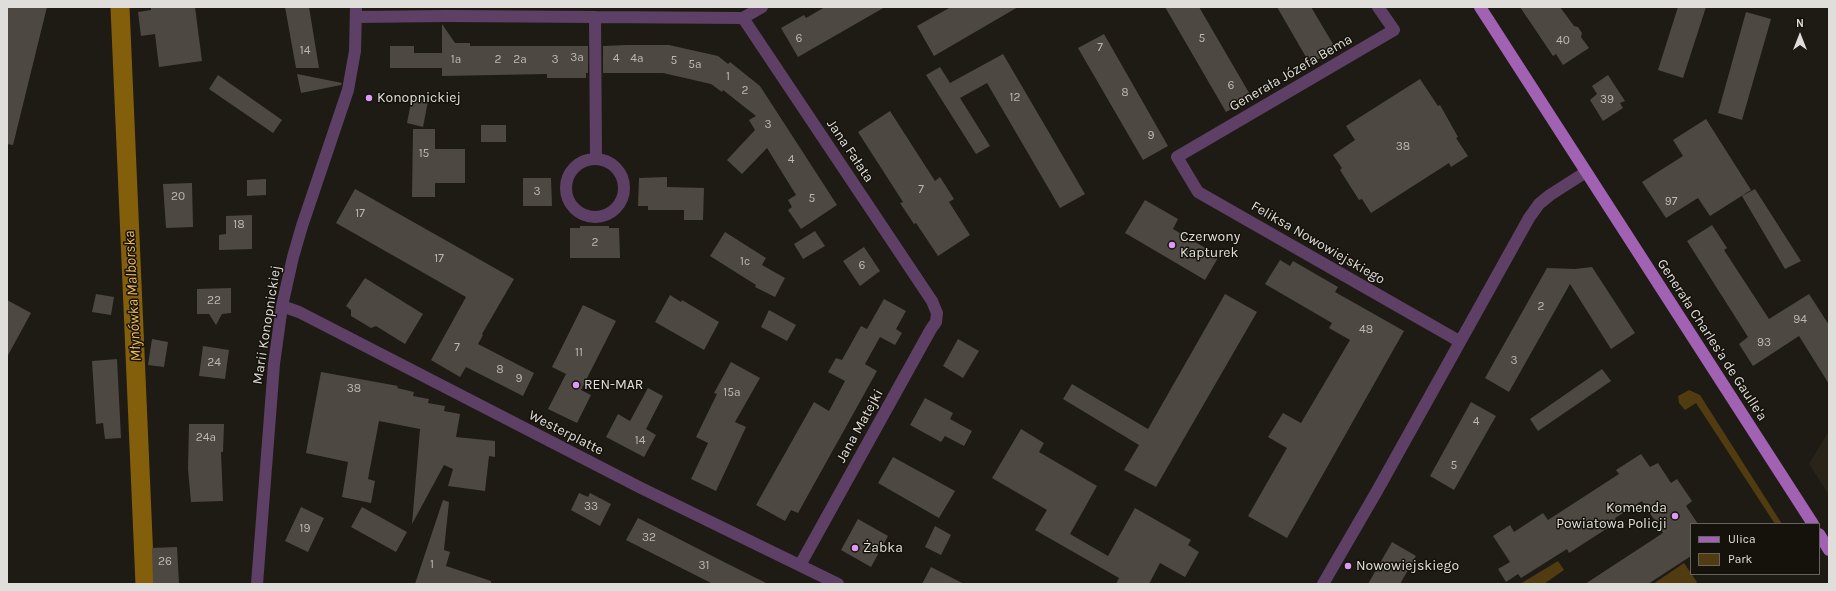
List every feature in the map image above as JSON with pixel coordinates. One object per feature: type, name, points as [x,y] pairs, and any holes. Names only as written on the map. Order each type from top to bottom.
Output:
[{"type":"main road","name":"Generała Charles'a de Gaulle'a","points":[[1480,7],[1812,523]]},
{"type":"main road","points":[[1820,536],[1829,550]]},
{"type":"street","points":[[356,12],[595,17],[743,18],[762,7]]},
{"type":"street","name":"Generała Józefa Bema","points":[[1177,157],[1394,30],[1378,7]]},
{"type":"street","name":"Marii Konopnickiej","points":[[257,584],[273,372],[282,306],[292,257],[348,90],[355,51],[356,12]]},
{"type":"street","points":[[595,17],[596,159]]},
{"type":"street","name":"Jana Fałata","points":[[743,18],[932,301]]},
{"type":"street","name":"Feliksa Nowowiejskiego","points":[[1177,157],[1198,192],[1459,341]]},
{"type":"street","points":[[596,159],[605,160],[618,169],[624,186],[623,198],[616,208],[606,215],[595,217],[584,215],[574,208],[568,198],[566,186],[569,175],[576,166],[585,160],[596,159]]},
{"type":"street","points":[[1323,584],[1377,491],[1459,341],[1529,218],[1539,204],[1586,172]]},
{"type":"street","name":"Jana Matejki","points":[[800,564],[936,322],[937,313],[932,301]]},
{"type":"street","name":"Westerplatte","points":[[282,306],[300,312],[641,488],[800,564],[838,584]]},
{"type":"shaded area","points":[[1829,431],[1829,495],[1809,464]]},
{"type":"green space","points":[[1689,390],[1700,395],[1781,523],[1774,523],[1696,403],[1685,410],[1679,403],[1678,396]]},
{"type":"green space","points":[[1558,561],[1564,570],[1544,584],[1520,584]]},
{"type":"green space","points":[[1684,563],[1690,572],[1690,575],[1692,575],[1697,582],[1694,584],[1653,584]]},
{"type":"building","points":[[7,7],[47,7],[13,145],[7,144]]},
{"type":"building","points":[[151,7],[195,7],[202,61],[159,67],[155,34],[141,36],[138,12],[151,10]]},
{"type":"building","points":[[285,7],[309,7],[319,68],[296,68]]},
{"type":"building","points":[[825,7],[885,7],[798,57],[781,28],[804,15],[806,18]]},
{"type":"building","points":[[951,7],[1018,7],[934,56],[917,26]]},
{"type":"building","points":[[1165,7],[1199,7],[1252,98],[1226,112]]},
{"type":"building","points":[[1277,7],[1311,7],[1336,49],[1310,64]]},
{"type":"building","points":[[1520,7],[1560,7],[1574,26],[1578,27],[1582,33],[1581,37],[1589,48],[1563,65],[1556,54],[1553,56]]},
{"type":"building","points":[[1678,7],[1706,7],[1683,78],[1658,70]]},
{"type":"building","points":[[1746,12],[1771,19],[1742,120],[1718,113]]},
{"type":"building","points":[[442,24],[455,43],[470,43],[470,46],[588,46],[588,73],[586,73],[586,78],[547,78],[547,74],[442,76],[442,68],[390,68],[390,46],[414,46],[414,53],[442,53]]},
{"type":"building","points":[[1104,34],[1168,146],[1143,160],[1078,48]]},
{"type":"building","points":[[669,45],[718,56],[728,64],[730,62],[760,86],[837,205],[801,229],[788,210],[792,207],[788,200],[796,195],[767,148],[742,174],[727,160],[755,130],[749,120],[756,116],[723,90],[722,92],[711,84],[663,73],[603,73],[603,46]]},
{"type":"building","points":[[1003,54],[1085,194],[1060,208],[987,83],[960,98],[990,146],[976,154],[926,75],[940,67],[950,83]]},
{"type":"building","points":[[297,74],[342,83],[341,85],[301,93]]},
{"type":"building","points":[[218,75],[282,120],[273,133],[209,89]]},
{"type":"building","points":[[1608,75],[1625,101],[1620,103],[1623,108],[1603,121],[1590,100],[1597,94],[1592,86]]},
{"type":"building","points":[[1420,79],[1438,106],[1440,105],[1458,137],[1456,138],[1468,156],[1451,167],[1449,163],[1371,213],[1362,199],[1359,200],[1340,170],[1342,168],[1333,155],[1355,140],[1346,126]]},
{"type":"building","points":[[412,98],[428,101],[423,127],[407,123]]},
{"type":"building","points":[[890,111],[935,181],[940,177],[954,199],[949,202],[970,235],[938,256],[916,223],[914,224],[900,203],[903,202],[858,132]]},
{"type":"building","points":[[1706,119],[1751,190],[1710,216],[1698,198],[1666,218],[1642,182],[1683,156],[1673,140]]},
{"type":"building","points":[[481,125],[506,125],[506,142],[481,142]]},
{"type":"building","points":[[413,129],[435,129],[435,149],[465,149],[465,183],[435,183],[435,197],[412,197]]},
{"type":"building","points":[[667,177],[667,187],[704,188],[703,220],[684,220],[684,210],[648,210],[648,206],[638,206],[639,178]]},
{"type":"building","points":[[523,178],[551,178],[552,206],[523,206]]},
{"type":"building","points":[[266,179],[266,195],[247,196],[247,180]]},
{"type":"building","points":[[192,183],[193,227],[166,228],[163,184]]},
{"type":"building","points":[[355,189],[514,279],[482,334],[483,335],[478,344],[534,373],[523,396],[466,367],[460,377],[431,360],[466,297],[336,223]]},
{"type":"building","points":[[1755,189],[1801,261],[1785,269],[1742,196]]},
{"type":"building","name":"Czerwony Kapturek","points":[[1145,200],[1178,219],[1173,229],[1219,256],[1205,280],[1125,233]]},
{"type":"building","points":[[252,215],[252,249],[219,250],[219,235],[226,234],[226,216]]},
{"type":"building","points":[[1712,225],[1727,248],[1724,250],[1769,319],[1809,294],[1829,325],[1829,384],[1799,336],[1753,366],[1739,344],[1748,337],[1687,241]]},
{"type":"building","points":[[580,226],[609,226],[609,228],[619,228],[620,258],[570,258],[570,228],[580,228]]},
{"type":"building","points":[[815,231],[825,246],[803,259],[794,244]]},
{"type":"building","points":[[725,232],[766,258],[762,265],[785,278],[775,297],[755,287],[756,285],[710,256]]},
{"type":"building","points":[[864,247],[880,271],[860,286],[843,261]]},
{"type":"building","points":[[1280,260],[1290,266],[1293,261],[1338,287],[1335,292],[1404,331],[1287,538],[1248,516],[1287,448],[1268,437],[1283,413],[1301,423],[1350,340],[1329,328],[1332,323],[1265,284]]},
{"type":"building","points":[[1592,267],[1635,333],[1611,349],[1570,284],[1509,392],[1485,378],[1547,268],[1575,269]]},
{"type":"building","points":[[365,278],[423,314],[405,344],[376,326],[371,328],[351,316],[351,310],[346,306]]},
{"type":"building","points":[[231,288],[231,313],[222,314],[216,325],[209,314],[197,314],[197,289]]},
{"type":"building","points":[[96,294],[114,297],[111,315],[92,312]]},
{"type":"building","points":[[1225,294],[1257,312],[1156,487],[1124,470],[1139,445],[1063,399],[1072,384],[1148,429]]},
{"type":"building","points":[[670,295],[681,302],[682,300],[719,322],[704,350],[655,322]]},
{"type":"building","points":[[884,299],[906,311],[896,329],[902,333],[895,345],[880,337],[865,364],[877,371],[798,513],[791,510],[785,521],[756,505],[814,402],[829,411],[845,381],[828,372],[836,358],[842,360],[861,326],[867,329]]},
{"type":"building","points":[[7,300],[31,313],[7,357]]},
{"type":"building","points":[[583,305],[616,321],[581,390],[591,395],[577,423],[548,409],[566,374],[552,367]]},
{"type":"building","points":[[769,310],[796,325],[787,341],[761,327]]},
{"type":"building","points":[[152,339],[168,342],[164,367],[148,365]]},
{"type":"building","points":[[958,339],[979,351],[963,378],[943,366]]},
{"type":"building","points":[[203,346],[229,350],[225,379],[199,376]]},
{"type":"building","points":[[117,359],[121,438],[105,439],[103,423],[96,424],[92,361]]},
{"type":"building","points":[[731,362],[760,378],[735,422],[746,427],[716,491],[691,479],[708,443],[696,437],[717,394],[714,393]]},
{"type":"building","points":[[1602,369],[1611,381],[1538,431],[1530,419]]},
{"type":"building","points":[[321,372],[398,386],[397,388],[414,392],[413,396],[429,399],[428,403],[445,406],[444,411],[460,414],[456,437],[495,441],[495,457],[489,456],[485,491],[448,486],[453,469],[444,465],[412,524],[420,429],[379,421],[368,479],[375,481],[371,503],[342,497],[348,462],[306,453]]},
{"type":"building","points":[[648,388],[663,396],[646,429],[656,435],[644,457],[606,437],[618,414],[630,421]]},
{"type":"building","points":[[925,398],[953,413],[950,419],[972,431],[964,446],[945,436],[941,442],[910,425]]},
{"type":"building","points":[[1471,402],[1496,416],[1454,490],[1430,476]]},
{"type":"building","points":[[189,424],[224,424],[223,452],[221,452],[223,501],[191,502],[188,469]]},
{"type":"building","points":[[1021,429],[1044,443],[1039,452],[1097,486],[1070,534],[1108,556],[1135,508],[1191,540],[1188,545],[1199,552],[1185,577],[1160,563],[1149,584],[1116,584],[1119,578],[1035,530],[1047,510],[992,478]]},
{"type":"building","points":[[1641,454],[1650,467],[1658,463],[1671,483],[1677,479],[1692,501],[1686,506],[1697,523],[1690,523],[1690,557],[1648,584],[1585,584],[1663,533],[1642,501],[1615,518],[1617,522],[1569,553],[1567,549],[1521,578],[1518,574],[1506,582],[1498,569],[1510,562],[1493,536],[1510,525],[1514,532],[1543,513],[1548,520],[1619,474],[1616,470]]},
{"type":"building","points":[[893,457],[955,491],[939,518],[878,483]]},
{"type":"building","points":[[579,493],[588,497],[590,493],[611,504],[600,526],[571,510]]},
{"type":"building","points":[[443,500],[449,502],[444,550],[450,552],[446,566],[491,581],[491,584],[415,584]]},
{"type":"building","points":[[301,507],[324,518],[308,552],[285,541]]},
{"type":"building","points":[[362,507],[407,532],[396,552],[351,527]]},
{"type":"building","points":[[638,518],[768,584],[713,584],[626,540]]},
{"type":"building","points":[[858,519],[888,536],[871,567],[841,550]]},
{"type":"building","points":[[935,526],[951,535],[941,555],[925,547]]},
{"type":"building","points":[[1392,542],[1416,556],[1400,584],[1368,584]]},
{"type":"building","points":[[177,547],[179,584],[153,584],[152,548]]},
{"type":"building","points":[[931,567],[964,584],[922,584]]},
{"type":"waterway","name":"Młynówka Malborska","points":[[120,7],[145,584]]},
{"type":"place","name":"Konopnickiej","points":[[369,98]]},
{"type":"place","name":"Czerwony Kapturek","points":[[1172,245]]},
{"type":"place","name":"REN-MAR","points":[[576,385]]},
{"type":"place","name":"Komenda Powiatowa Policji","points":[[1675,516]]},
{"type":"place","name":"Żabka","points":[[855,548]]},
{"type":"place","name":"Nowowiejskiego","points":[[1348,566]]}]
